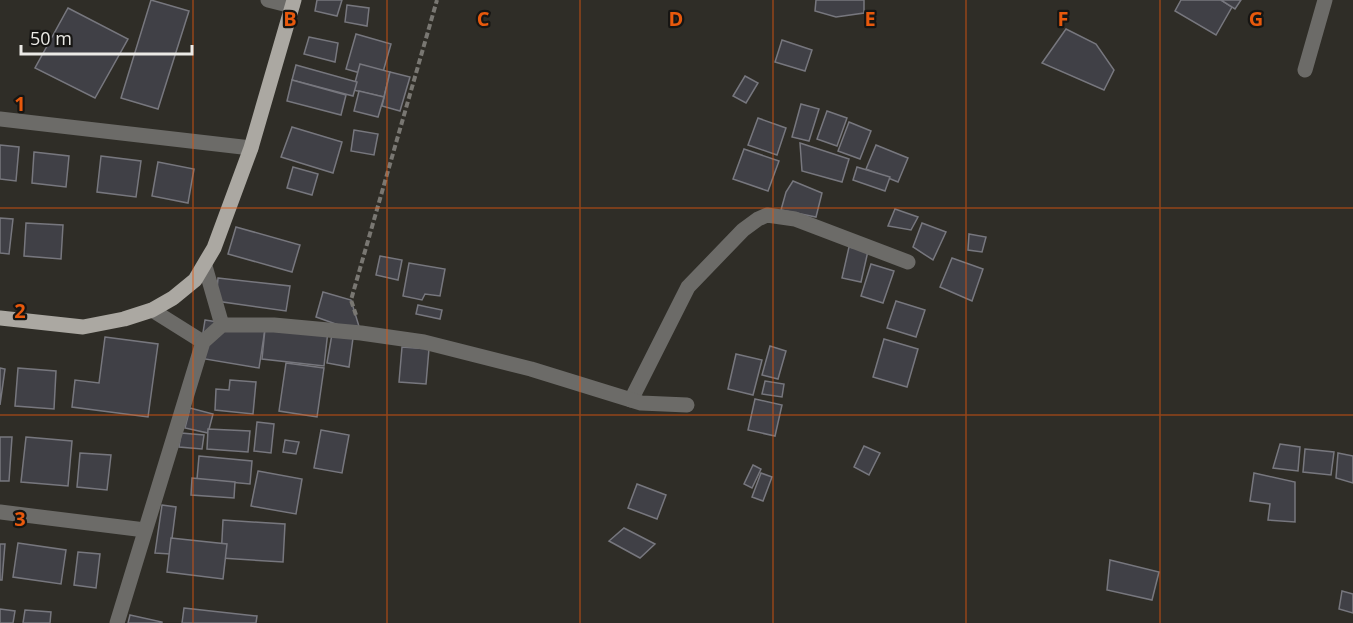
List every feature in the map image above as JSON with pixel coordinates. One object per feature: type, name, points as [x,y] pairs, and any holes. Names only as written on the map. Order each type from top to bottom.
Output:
[{"type":"main road","points":[[0,318],[83,327],[124,319],[152,310],[173,298],[195,280],[214,248],[251,148],[293,3]]},
{"type":"street","points":[[268,0],[293,3]]},
{"type":"street","points":[[1305,70],[1325,0]]},
{"type":"street","points":[[0,119],[251,148]]},
{"type":"street","points":[[631,400],[688,287],[743,230],[758,219],[767,215],[795,219],[908,262]]},
{"type":"street","points":[[205,266],[222,325]]},
{"type":"street","points":[[152,310],[203,342]]},
{"type":"street","points":[[117,623],[203,342],[222,325],[274,325],[361,333],[424,342],[477,355],[641,403],[687,405]]},
{"type":"street","points":[[0,512],[145,530]]},
{"type":"path","points":[[361,333],[351,300],[437,0]]},
{"type":"building","points":[[151,0],[189,11],[158,109],[121,98]]},
{"type":"building","points":[[317,0],[342,0],[337,16],[315,11]]},
{"type":"building","points":[[816,0],[864,0],[864,13],[836,17],[815,11]]},
{"type":"building","points":[[1181,0],[1221,0],[1232,7],[1216,35],[1175,11]]},
{"type":"building","points":[[1221,0],[1241,0],[1235,9]]},
{"type":"building","points":[[347,5],[369,8],[367,26],[345,22]]},
{"type":"building","points":[[68,8],[128,39],[95,98],[35,68]]},
{"type":"building","points":[[1066,29],[1096,44],[1114,70],[1104,90],[1042,63]]},
{"type":"building","points":[[356,34],[391,44],[381,79],[346,69]]},
{"type":"building","points":[[309,37],[338,43],[335,62],[304,54]]},
{"type":"building","points":[[782,40],[812,50],[805,71],[775,62]]},
{"type":"building","points":[[360,64],[390,72],[384,97],[353,90]]},
{"type":"building","points":[[296,65],[357,82],[353,96],[292,80]]},
{"type":"building","points":[[390,72],[410,77],[400,111],[382,106]]},
{"type":"building","points":[[745,76],[758,83],[746,103],[733,96]]},
{"type":"building","points":[[292,80],[346,95],[341,115],[287,101]]},
{"type":"building","points":[[359,91],[384,97],[378,117],[354,111]]},
{"type":"building","points":[[801,104],[819,109],[809,141],[792,137]]},
{"type":"building","points":[[827,111],[847,118],[837,146],[817,139]]},
{"type":"building","points":[[758,118],[786,128],[777,155],[748,145]]},
{"type":"building","points":[[849,122],[871,131],[860,159],[838,151]]},
{"type":"building","points":[[292,127],[342,142],[333,173],[281,157]]},
{"type":"building","points":[[354,130],[378,134],[374,155],[351,151]]},
{"type":"building","points":[[800,143],[849,159],[842,182],[802,171]]},
{"type":"building","points":[[0,145],[19,147],[16,181],[0,179]]},
{"type":"building","points":[[876,145],[908,158],[898,182],[866,169]]},
{"type":"building","points":[[744,149],[779,161],[768,191],[733,179]]},
{"type":"building","points":[[34,152],[69,156],[66,187],[32,183]]},
{"type":"building","points":[[101,156],[141,161],[136,197],[97,192]]},
{"type":"building","points":[[158,162],[194,169],[188,203],[152,196]]},
{"type":"building","points":[[293,167],[318,174],[312,195],[287,188]]},
{"type":"building","points":[[857,167],[890,177],[885,191],[853,180]]},
{"type":"building","points":[[793,181],[822,193],[816,217],[781,210],[786,192]]},
{"type":"building","points":[[895,209],[918,217],[911,230],[888,226]]},
{"type":"building","points":[[0,218],[13,219],[9,254],[0,253]]},
{"type":"building","points":[[26,223],[63,225],[61,259],[24,256]]},
{"type":"building","points":[[922,223],[946,232],[933,260],[913,247]]},
{"type":"building","points":[[236,227],[300,245],[292,272],[228,254]]},
{"type":"building","points":[[969,234],[986,237],[982,252],[968,250]]},
{"type":"building","points":[[849,247],[868,251],[861,282],[842,278]]},
{"type":"building","points":[[380,256],[402,260],[398,280],[376,275]]},
{"type":"building","points":[[952,258],[983,269],[972,301],[940,287]]},
{"type":"building","points":[[409,263],[445,269],[440,296],[425,294],[422,300],[403,296]]},
{"type":"building","points":[[871,264],[894,271],[883,303],[861,296]]},
{"type":"building","points":[[218,278],[290,286],[286,311],[216,301]]},
{"type":"building","points":[[323,292],[351,300],[361,333],[316,317]]},
{"type":"building","points":[[896,301],[925,310],[916,337],[887,328]]},
{"type":"building","points":[[418,305],[442,310],[440,319],[416,314]]},
{"type":"building","points":[[205,320],[265,329],[259,368],[199,358]]},
{"type":"building","points":[[265,329],[328,331],[324,366],[262,359]]},
{"type":"building","points":[[332,334],[353,338],[349,367],[327,363]]},
{"type":"building","points":[[105,337],[158,344],[148,417],[72,407],[75,380],[99,383]]},
{"type":"building","points":[[884,339],[918,349],[907,387],[873,377]]},
{"type":"building","points":[[770,346],[786,351],[778,379],[762,375]]},
{"type":"building","points":[[402,347],[429,349],[426,384],[399,382]]},
{"type":"building","points":[[736,354],[762,360],[753,395],[728,389]]},
{"type":"building","points":[[286,363],[324,368],[317,417],[279,411]]},
{"type":"building","points":[[0,368],[5,369],[0,405]]},
{"type":"building","points":[[18,368],[56,371],[54,409],[15,406]]},
{"type":"building","points":[[230,380],[256,382],[253,414],[215,410],[216,389],[229,390]]},
{"type":"building","points":[[765,381],[784,384],[782,397],[762,394]]},
{"type":"building","points":[[755,399],[782,405],[775,436],[748,430]]},
{"type":"building","points":[[190,408],[213,414],[208,433],[185,428]]},
{"type":"building","points":[[257,422],[274,424],[271,453],[254,451]]},
{"type":"building","points":[[208,429],[250,431],[248,452],[207,449]]},
{"type":"building","points":[[321,430],[349,435],[342,473],[314,468]]},
{"type":"building","points":[[181,433],[204,435],[202,449],[179,447]]},
{"type":"building","points":[[0,437],[12,437],[9,481],[0,481]]},
{"type":"building","points":[[26,437],[72,441],[68,486],[21,482]]},
{"type":"building","points":[[285,440],[299,442],[296,454],[283,452]]},
{"type":"building","points":[[1280,444],[1300,447],[1298,471],[1273,468]]},
{"type":"building","points":[[864,446],[880,453],[869,475],[854,467]]},
{"type":"building","points":[[1305,449],[1334,452],[1331,475],[1303,472]]},
{"type":"building","points":[[80,453],[111,455],[107,490],[77,487]]},
{"type":"building","points":[[1338,453],[1353,456],[1353,483],[1336,478]]},
{"type":"building","points":[[199,456],[252,461],[250,484],[197,479]]},
{"type":"building","points":[[753,465],[761,469],[752,488],[744,484]]},
{"type":"building","points":[[258,471],[302,479],[296,514],[251,506]]},
{"type":"building","points":[[761,473],[772,477],[763,501],[752,497]]},
{"type":"building","points":[[1254,473],[1295,482],[1295,522],[1268,520],[1270,504],[1250,501]]},
{"type":"building","points":[[192,478],[235,482],[234,498],[191,495]]},
{"type":"building","points":[[637,484],[666,495],[657,519],[628,508]]},
{"type":"building","points":[[162,505],[176,507],[170,554],[155,553]]},
{"type":"building","points":[[223,520],[285,524],[283,562],[221,558]]},
{"type":"building","points":[[624,528],[655,544],[640,558],[609,541]]},
{"type":"building","points":[[171,538],[227,544],[223,579],[167,572]]},
{"type":"building","points":[[18,543],[66,550],[61,584],[13,577]]},
{"type":"building","points":[[0,544],[5,544],[2,580],[0,580]]},
{"type":"building","points":[[78,552],[100,554],[96,588],[74,585]]},
{"type":"building","points":[[1110,560],[1159,572],[1152,600],[1107,590]]},
{"type":"building","points":[[1342,591],[1353,594],[1353,613],[1339,609]]},
{"type":"building","points":[[184,608],[257,616],[256,623],[182,623]]},
{"type":"building","points":[[0,609],[15,611],[13,623],[0,623]]},
{"type":"building","points":[[25,610],[51,612],[50,623],[23,623]]},
{"type":"building","points":[[130,615],[162,622],[162,623],[128,623]]}]
